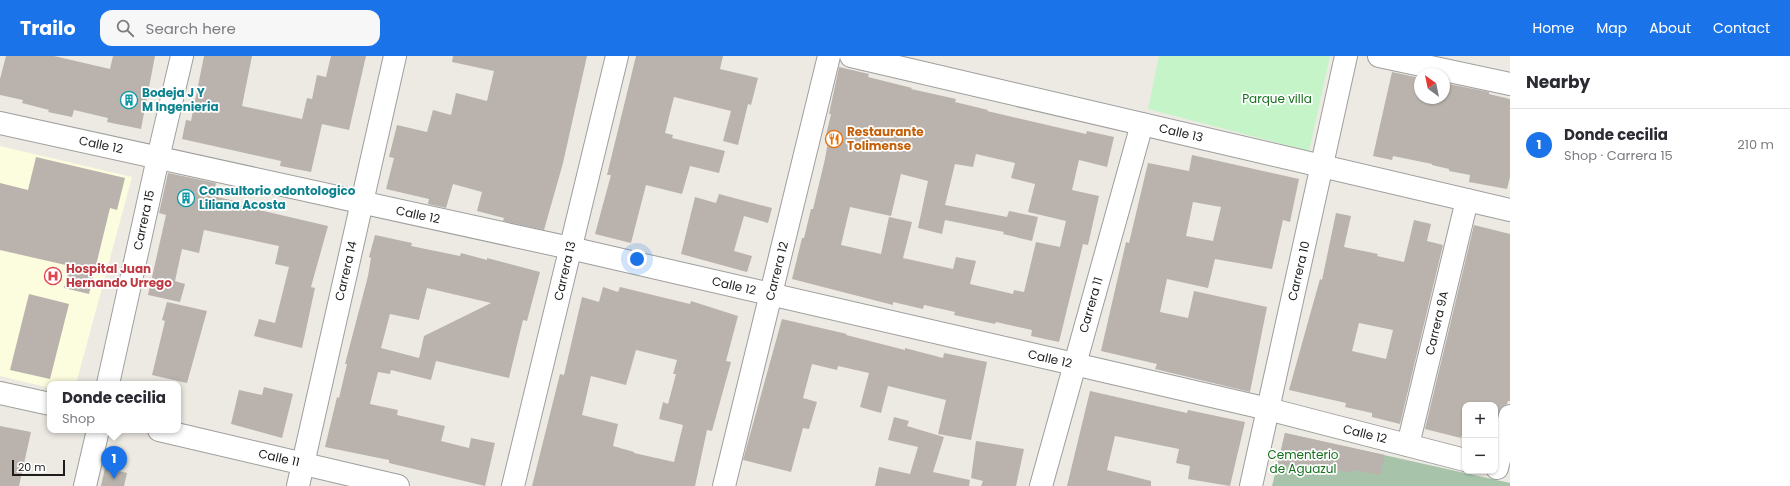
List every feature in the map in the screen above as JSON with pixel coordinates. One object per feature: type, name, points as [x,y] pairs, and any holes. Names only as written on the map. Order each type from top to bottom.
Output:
[{"type":"street","name":"Carrera 15","points":[[109,381],[182,56]]},
{"type":"street","name":"Carrera 14","points":[[298,486],[394,56]]},
{"type":"street","name":"Carrera 13","points":[[513,486],[617,56]]},
{"type":"street","name":"Carrera 12","points":[[724,486],[829,56]]},
{"type":"street","name":"Calle 13","points":[[851,56],[1510,210]]},
{"type":"street","name":"Carrera 10","points":[[1251,486],[1346,56]]},
{"type":"street","points":[[1379,56],[1510,84]]},
{"type":"street","name":"Calle 12","points":[[0,123],[570,248],[1268,409],[1462,459]]},
{"type":"street","name":"Carrera 11","points":[[1041,486],[1142,124]]},
{"type":"street","name":"Carrera 9A","points":[[1408,445],[1467,200]]},
{"type":"street","points":[[0,393],[47,403]]},
{"type":"street","points":[[1501,469],[1510,416]]},
{"type":"street","points":[[85,486],[97,433]]},
{"type":"street","name":"Calle 11","points":[[172,433],[398,486]]},
{"type":"shaded area","name":"Hospital Juan Hernando Urrego","points":[[0,146],[132,177],[77,381],[47,381],[47,387],[0,376]]},
{"type":"green space","name":"Parque villa","points":[[1159,56],[1330,56],[1309,151],[1148,109]]},
{"type":"green space","name":"Cementerio de Aguazul","points":[[1285,433],[1462,472],[1462,474],[1470,474],[1510,483],[1510,486],[1272,486]]},
{"type":"building","points":[[6,56],[54,56],[110,69],[113,56],[155,56],[141,129],[107,122],[108,118],[74,110],[72,117],[48,112],[49,110],[22,103],[23,100],[0,95],[0,79]]},
{"type":"building","points":[[204,56],[252,56],[242,106],[302,119],[307,98],[312,99],[317,75],[326,77],[331,56],[366,56],[349,130],[322,124],[311,172],[280,166],[281,161],[182,139],[186,120],[191,121]]},
{"type":"building","points":[[453,56],[587,56],[563,163],[544,230],[503,221],[504,218],[477,211],[482,192],[453,184],[446,208],[428,204],[429,199],[386,189],[394,158],[389,157],[397,125],[427,132],[433,110],[451,115],[456,93],[487,101],[494,71],[452,62]]},
{"type":"building","points":[[636,56],[723,56],[720,69],[758,78],[751,105],[748,104],[738,145],[723,141],[731,111],[674,97],[665,133],[673,135],[672,138],[725,151],[719,173],[690,166],[682,194],[646,185],[631,243],[595,234],[611,175],[607,175]]},
{"type":"building","points":[[839,67],[869,74],[868,77],[912,88],[911,89],[956,99],[955,102],[988,110],[987,111],[1086,134],[1087,131],[1114,137],[1107,167],[1079,160],[1072,190],[1099,196],[1088,245],[1083,244],[1059,342],[1031,336],[1032,330],[954,315],[955,312],[924,305],[923,309],[893,302],[893,305],[792,279],[802,238],[804,238],[811,209],[813,209],[825,159],[829,136],[826,135],[831,114],[829,114]],"holes":[[[976,154],[1015,163],[1011,178],[1035,184],[1028,212],[1066,221],[1060,247],[1036,242],[1024,292],[1014,290],[1013,294],[970,284],[976,261],[956,257],[953,269],[903,258],[912,222],[889,217],[881,254],[841,245],[850,207],[891,216],[901,174],[928,181],[918,228],[942,234],[945,220],[1004,232],[1003,234],[1032,241],[1038,217],[1009,211],[1007,217],[945,205],[955,164],[973,167]]]},
{"type":"building","points":[[1392,72],[1414,77],[1414,104],[1450,104],[1450,84],[1489,92],[1489,94],[1510,99],[1510,177],[1507,189],[1469,182],[1470,175],[1449,171],[1449,169],[1432,164],[1393,156],[1392,160],[1373,156]]},
{"type":"building","points":[[1192,155],[1299,179],[1290,222],[1283,220],[1272,269],[1215,259],[1208,288],[1167,279],[1160,312],[1188,318],[1194,291],[1267,307],[1250,392],[1155,369],[1157,364],[1101,351],[1126,242],[1129,243],[1148,163],[1189,171]],"holes":[[[1193,202],[1221,207],[1213,241],[1186,236]]]},
{"type":"building","points":[[36,157],[125,178],[117,210],[110,208],[89,294],[64,288],[70,266],[0,250],[0,183],[28,190]]},
{"type":"building","points":[[168,173],[216,183],[213,196],[235,201],[234,204],[328,226],[311,287],[315,288],[302,348],[254,336],[259,319],[275,323],[289,267],[275,264],[279,246],[204,230],[199,253],[182,249],[175,281],[185,284],[180,302],[148,295],[166,215],[159,213]]},
{"type":"building","points":[[719,194],[772,208],[768,223],[744,216],[734,251],[752,256],[747,272],[681,254],[695,197],[716,203]]},
{"type":"building","points":[[1336,213],[1351,216],[1344,247],[1378,254],[1377,256],[1404,262],[1414,220],[1431,224],[1427,241],[1443,245],[1400,424],[1372,417],[1372,413],[1345,407],[1346,403],[1289,390],[1320,279],[1322,280]],"holes":[[[1359,323],[1393,330],[1386,359],[1352,351]]]},
{"type":"building","points":[[1474,225],[1510,234],[1510,401],[1508,401],[1507,404],[1501,408],[1498,416],[1498,402],[1462,402],[1461,438],[1425,429]]},
{"type":"building","points":[[375,235],[412,243],[411,246],[460,256],[461,253],[487,260],[487,258],[540,272],[527,321],[523,320],[509,378],[436,361],[431,380],[391,370],[390,374],[378,372],[370,404],[398,410],[397,415],[445,426],[441,441],[469,448],[471,438],[495,443],[485,486],[389,463],[389,460],[325,447],[337,397],[339,398],[347,364],[345,364],[368,276],[371,258],[369,257]],"holes":[[[427,288],[491,303],[424,336],[419,358],[381,348],[390,314],[419,320]]]},
{"type":"building","points":[[603,287],[618,292],[620,287],[690,304],[691,301],[738,316],[726,361],[731,362],[712,431],[707,430],[695,486],[532,486],[560,374],[564,375],[582,297],[599,302]],"holes":[[[636,350],[677,360],[673,374],[676,374],[668,404],[663,402],[659,419],[683,425],[674,462],[634,453],[613,446],[618,424],[582,415],[591,376],[626,385]]]},
{"type":"building","points":[[29,294],[69,304],[50,379],[10,370]]},
{"type":"building","points":[[167,302],[207,311],[187,383],[152,375],[165,321],[162,320]]},
{"type":"building","points":[[782,319],[943,358],[944,353],[987,362],[971,440],[938,434],[946,400],[888,386],[881,413],[860,407],[869,373],[838,366],[837,370],[812,364],[803,398],[817,402],[809,429],[803,428],[791,472],[743,460]]},
{"type":"building","points":[[264,387],[293,394],[282,438],[231,424],[239,390],[262,395]]},
{"type":"building","points":[[1090,391],[1187,413],[1188,410],[1245,422],[1230,486],[1188,479],[1190,466],[1176,463],[1179,449],[1115,436],[1107,470],[1151,481],[1151,486],[1067,486]]},
{"type":"building","points":[[894,417],[909,421],[907,426],[944,437],[933,472],[970,480],[969,486],[875,486],[879,467],[910,474],[918,447],[888,440]]},
{"type":"building","points":[[0,426],[31,432],[19,486],[0,486]]},
{"type":"building","points":[[1285,433],[1385,455],[1380,475],[1353,470],[1352,473],[1299,464],[1298,468],[1278,464]]},
{"type":"building","points":[[976,441],[1024,449],[1016,486],[981,486],[983,481],[971,478]]},
{"type":"building","points":[[105,468],[127,473],[124,486],[101,486]]},
{"type":"place","name":"Bodeja J Y M Ingenieria","points":[[129,100]]},
{"type":"place","name":"Restaurante Tolimense","points":[[834,139]]},
{"type":"place","name":"Consultorio odontologico Liliana Acosta","points":[[186,198]]},
{"type":"place","name":"Hospital Juan Hernando Urrego","points":[[53,276]]},
{"type":"place","name":"Donde cecilia","points":[[114,479]]}]
